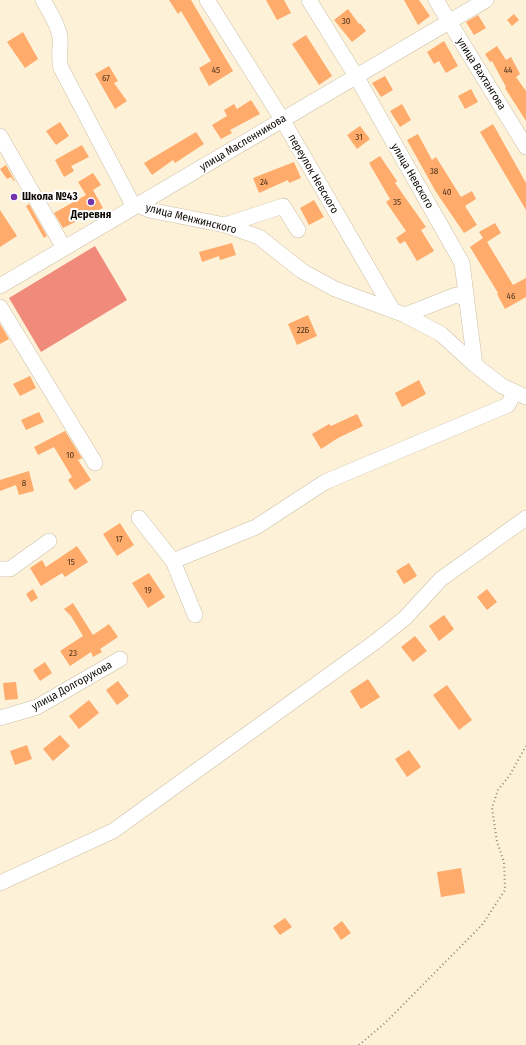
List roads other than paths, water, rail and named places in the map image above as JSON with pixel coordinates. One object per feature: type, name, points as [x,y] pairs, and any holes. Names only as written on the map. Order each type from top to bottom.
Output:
[{"type":"street","name":"улица Менжинского","points":[[43,0],[56,23],[60,37],[58,57],[61,68],[136,206],[225,225],[258,238],[302,271],[336,289],[399,312],[441,334],[475,365],[520,395]]},
{"type":"street","name":"переулок Невского","points":[[208,0],[399,312]]},
{"type":"street","name":"улица Невского","points":[[309,0],[356,76],[462,263],[475,365]]},
{"type":"street","name":"улица Вахтангова","points":[[436,0],[526,147]]},
{"type":"street","name":"улица Масленникова","points":[[0,286],[486,0]]},
{"type":"street","points":[[0,136],[64,248]]},
{"type":"street","points":[[225,225],[283,206],[298,230]]},
{"type":"street","points":[[399,312],[456,295],[467,299]]},
{"type":"street","points":[[0,306],[95,463]]},
{"type":"street","points":[[173,561],[256,527],[325,482],[508,405],[520,395]]},
{"type":"street","points":[[139,518],[173,561],[195,615]]},
{"type":"street","points":[[0,883],[113,831],[375,642],[405,618],[442,579],[526,518]]},
{"type":"street","points":[[0,569],[10,569],[49,541]]},
{"type":"street","name":"улица Долгорукова","points":[[0,718],[37,707],[120,659]]},
{"type":"place","name":"Школа №43","points":[[14,197]]},
{"type":"place","name":"Деревня","points":[[91,202]]}]
